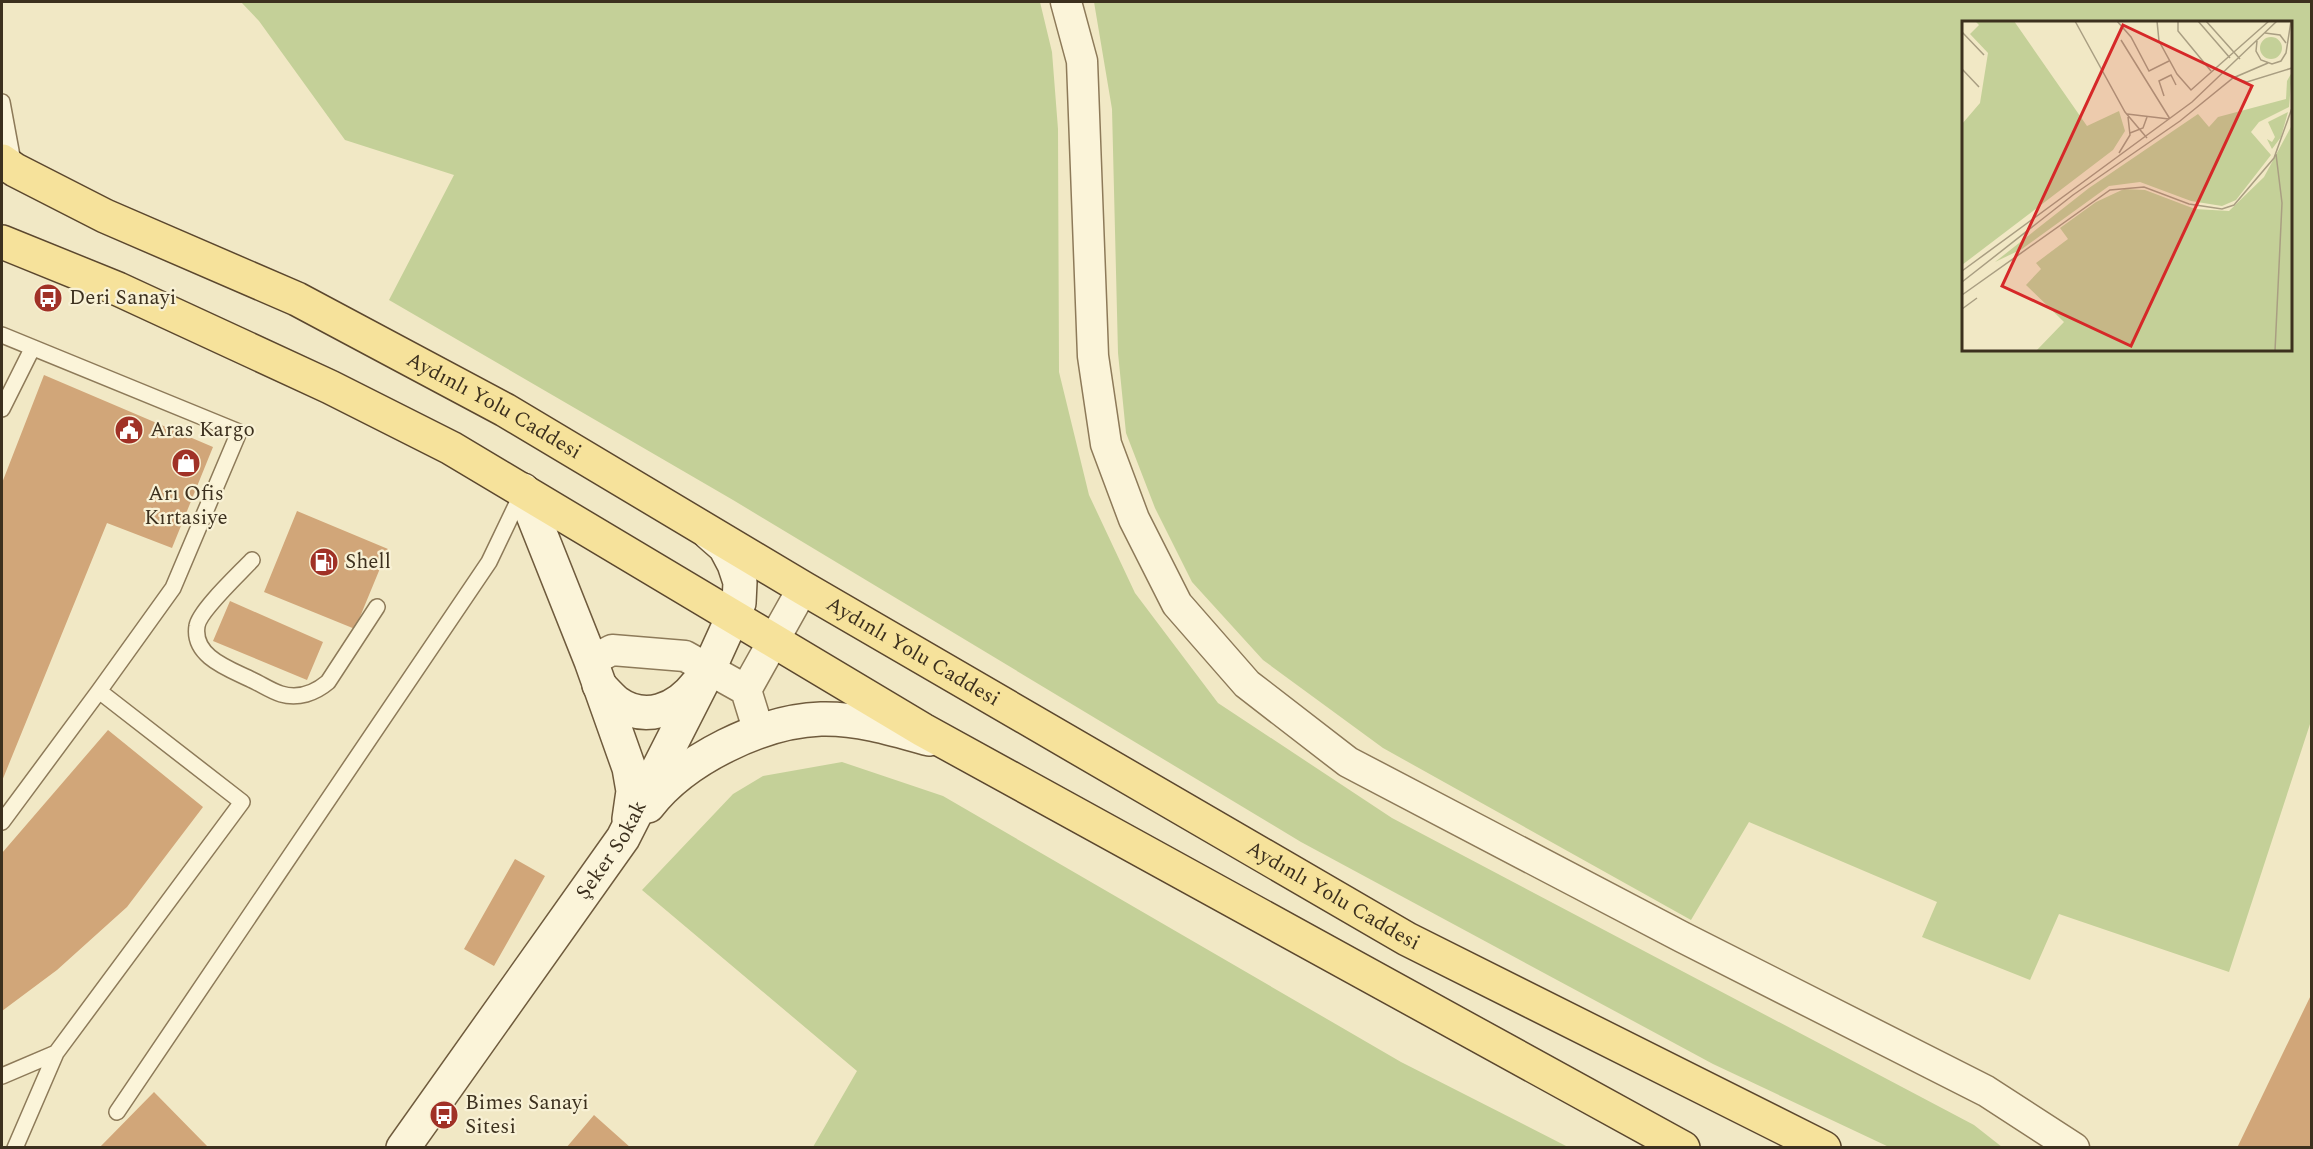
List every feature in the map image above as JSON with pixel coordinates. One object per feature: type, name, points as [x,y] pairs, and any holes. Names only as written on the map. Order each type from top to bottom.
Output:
[{"type":"main road","name":"Aydınlı Yolu Caddesi","points":[[8,165],[105,216],[297,298],[505,410],[803,588],[1407,939],[1824,1148]]},
{"type":"main road","points":[[2,242],[118,289],[330,387],[451,448],[949,745],[1683,1148]]},
{"type":"street","points":[[1066,2],[1082,61],[1094,356],[1106,444],[1134,519],[1177,604],[1247,684],[1348,762],[1682,937],[1986,1091],[2074,1148]]},
{"type":"street","points":[[523,490],[595,673],[629,768],[632,809],[624,838]]},
{"type":"street","name":"Şeker Sokak","points":[[403,1148],[624,838],[709,669],[739,603],[740,582],[725,547],[705,530]]},
{"type":"street","points":[[746,690],[803,588]]},
{"type":"street","points":[[595,673],[612,650],[685,656],[746,690],[759,732]]},
{"type":"street","points":[[595,673],[615,701],[631,710],[651,713],[669,709],[688,696],[709,669]]},
{"type":"street","points":[[624,838],[652,801],[675,780],[727,744],[774,727],[820,719],[859,721],[949,745]]},
{"type":"lane","points":[[2,102],[8,165]]},
{"type":"lane","points":[[2,335],[239,432],[173,588],[2,822]]},
{"type":"lane","points":[[2,409],[32,349]]},
{"type":"lane","points":[[117,1112],[489,562],[523,490]]},
{"type":"lane","points":[[252,560],[204,612],[197,624],[196,632],[205,652],[214,662],[282,694],[317,692],[328,682],[377,607]]},
{"type":"lane","points":[[15,1148],[56,1053],[242,802],[99,691]]},
{"type":"lane","points":[[2,1076],[56,1053]]},
{"type":"green space","points":[[241,2],[1040,2],[1052,52],[1058,129],[1059,372],[1089,495],[1135,593],[1218,703],[1392,818],[1974,1125],[2002,1147],[1889,1147],[1713,1064],[1301,842],[733,500],[389,300],[454,175],[345,140],[259,21]]},
{"type":"green space","points":[[1094,2],[2311,2],[2311,721],[2229,972],[2059,914],[2030,980],[1922,937],[1937,902],[1749,822],[1691,920],[1383,748],[1263,660],[1192,582],[1155,508],[1126,433],[1118,353],[1112,109]]},
{"type":"green space","points":[[842,762],[943,796],[1401,1062],[1568,1147],[813,1147],[857,1071],[642,890],[733,794],[763,776]]},
{"type":"building","points":[[44,375],[213,447],[172,548],[107,523],[2,781],[2,483]]},
{"type":"building","points":[[297,511],[388,549],[355,629],[264,592]]},
{"type":"building","points":[[230,601],[323,642],[307,680],[213,641]]},
{"type":"building","points":[[108,730],[203,807],[127,907],[57,970],[2,1011],[2,853]]},
{"type":"building","points":[[515,859],[545,876],[494,966],[464,949]]},
{"type":"building","points":[[2312,993],[2312,1148],[2237,1148]]},
{"type":"building","points":[[154,1092],[209,1148],[99,1148]]},
{"type":"building","points":[[594,1115],[631,1148],[566,1148]]},
{"type":"place","name":"Deri Sanayi","points":[[48,298]]},
{"type":"place","name":"Aras Kargo","points":[[129,430]]},
{"type":"place","name":"Arı Ofis Kırtasiye","points":[[186,463]]},
{"type":"place","name":"Shell","points":[[324,562]]},
{"type":"place","name":"Bimes Sanayi Sitesi","points":[[444,1115]]}]
